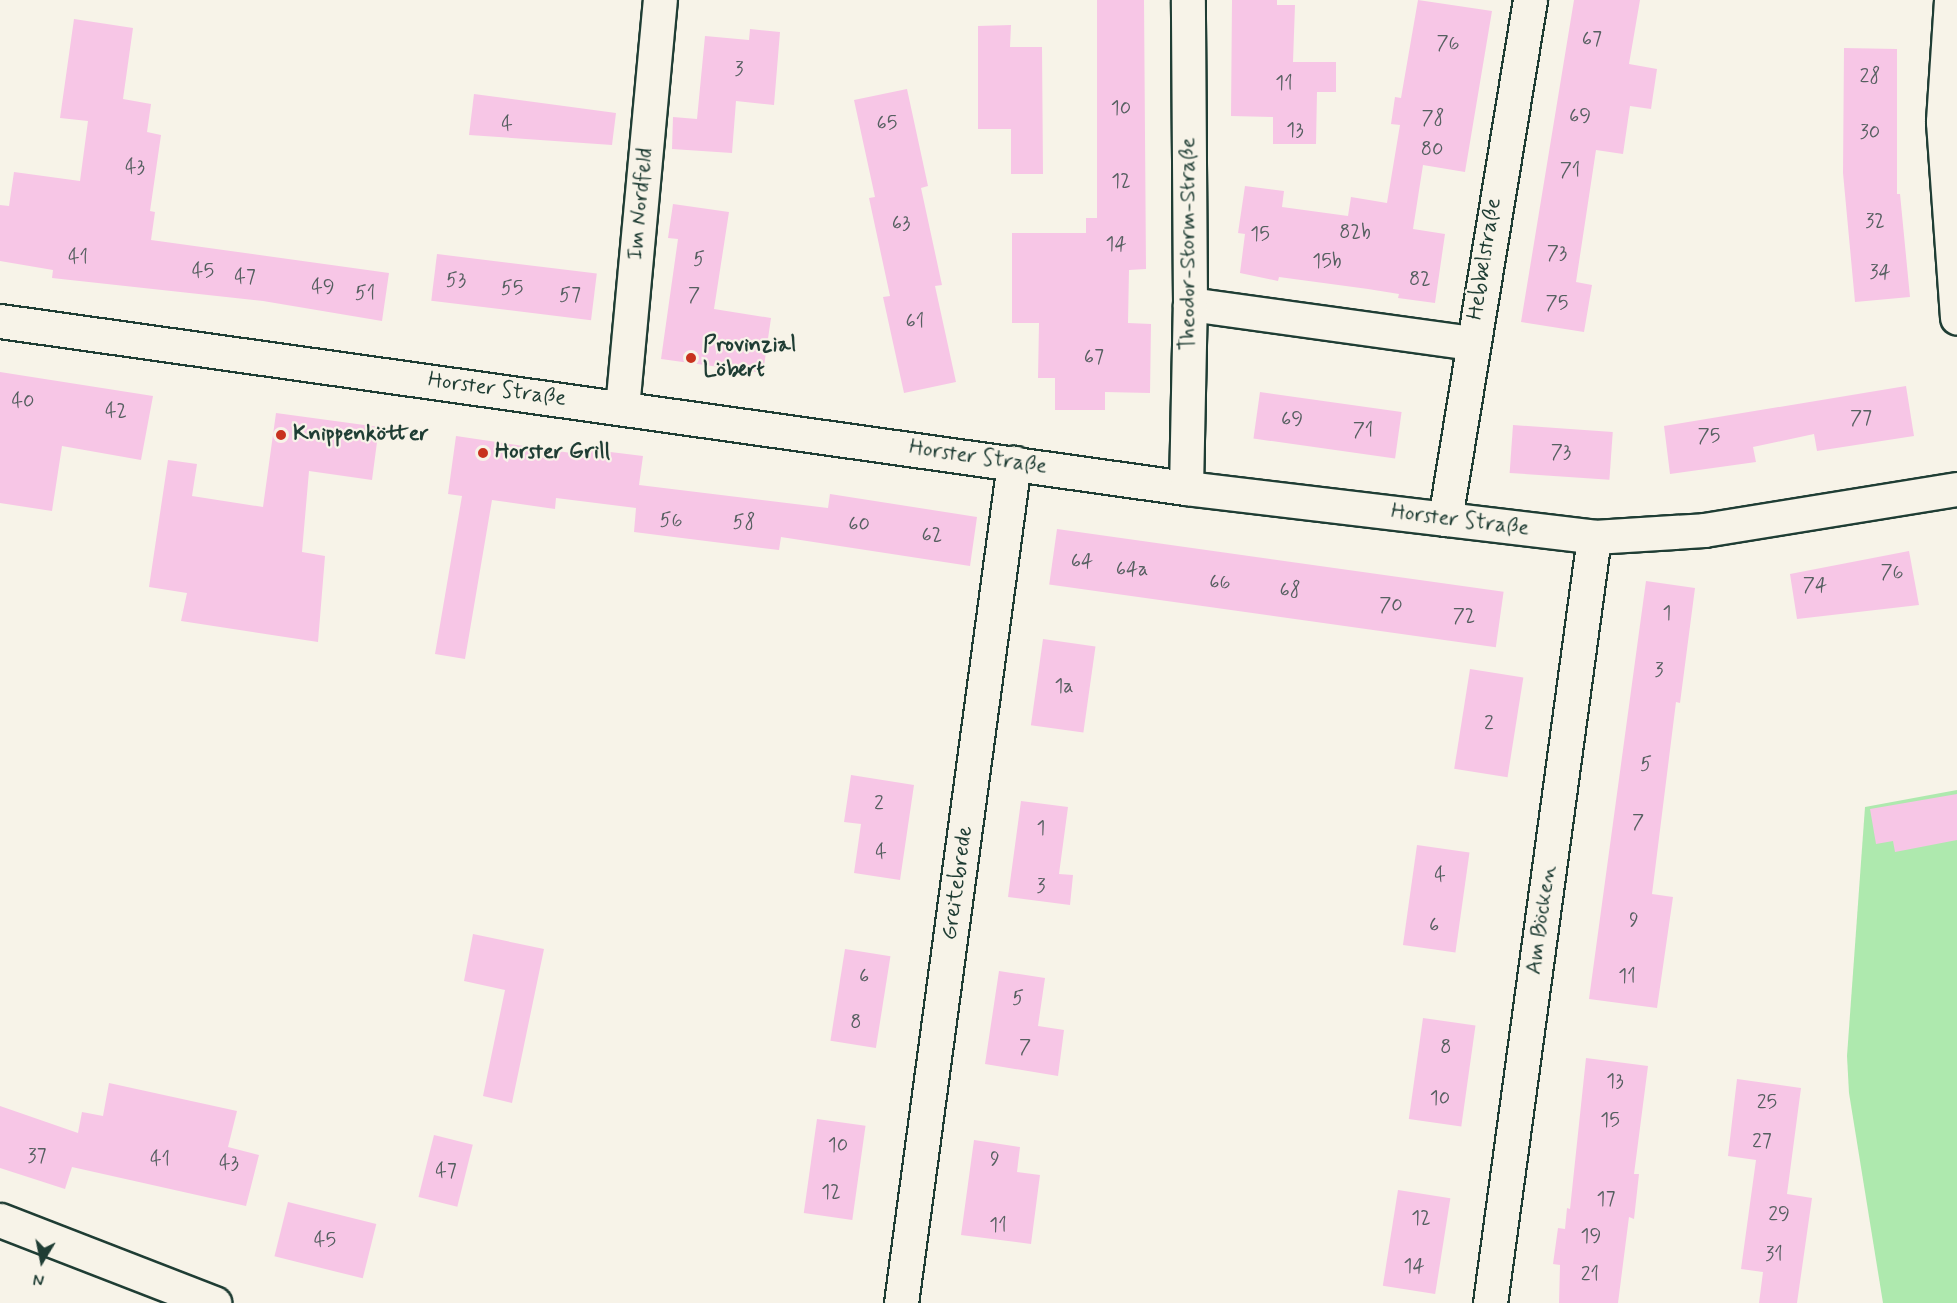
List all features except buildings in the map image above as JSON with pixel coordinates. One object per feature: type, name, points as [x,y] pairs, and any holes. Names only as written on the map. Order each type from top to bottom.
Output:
[{"type":"street","name":"Im Nordfeld","points":[[622,408],[660,0]]},
{"type":"street","name":"Theodor-Storm-Straße","points":[[1186,488],[1190,304],[1188,0]]},
{"type":"street","name":"Hebbelstraße","points":[[1445,519],[1472,343],[1530,0]]},
{"type":"street","points":[[1951,0],[1943,122],[1957,318]]},
{"type":"street","points":[[1190,304],[1472,343]]},
{"type":"street","name":"Horster Straße","points":[[0,321],[1186,488],[1594,537],[1704,530],[1957,489]]},
{"type":"street","name":"Greitebrede","points":[[901,1303],[1014,464]]},
{"type":"street","name":"Am Böcken","points":[[1490,1303],[1594,537]]},
{"type":"street","points":[[0,1220],[214,1303]]},
{"type":"green space","points":[[1957,790],[1957,1303],[1883,1303],[1849,1093],[1847,1056],[1865,807]]},
{"type":"place","name":"Provinzial Löbert","points":[[691,358]]},
{"type":"place","name":"Knippenkötter","points":[[281,435]]},
{"type":"place","name":"Horster Grill","points":[[483,453]]}]
